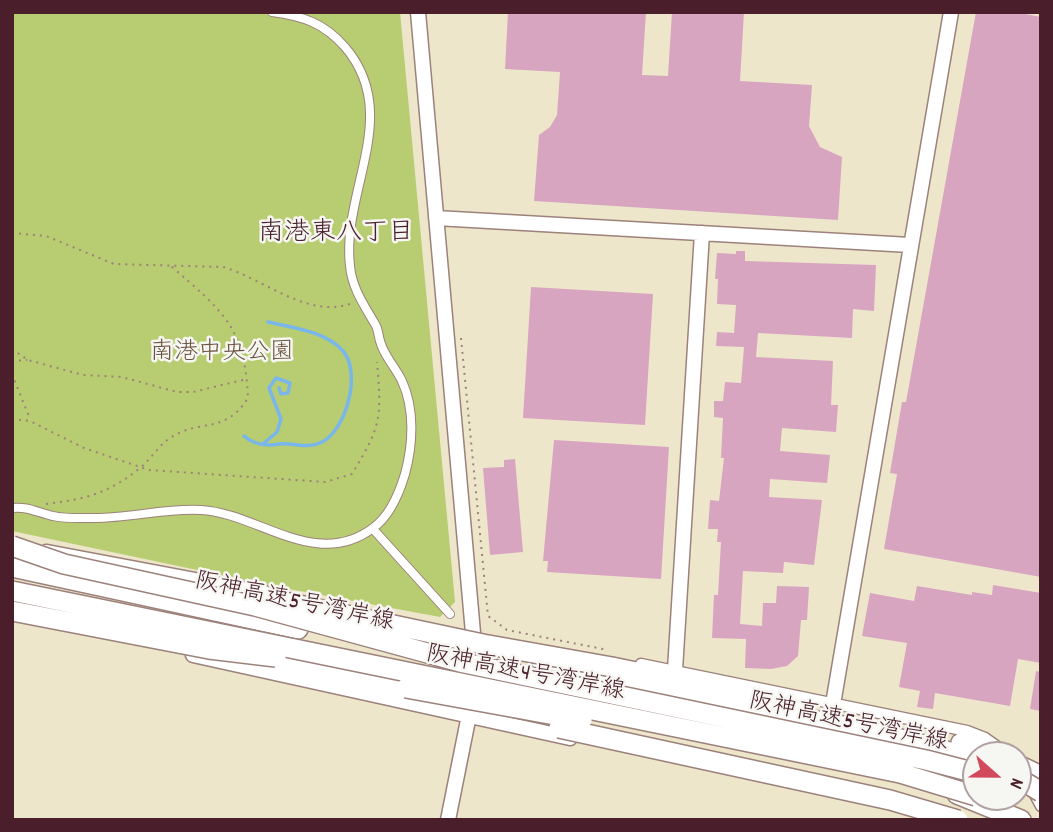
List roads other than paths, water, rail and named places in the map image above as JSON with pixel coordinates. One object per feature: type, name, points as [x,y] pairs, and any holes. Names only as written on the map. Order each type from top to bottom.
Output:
[{"type":"highway","points":[[12,545],[131,571],[478,638],[912,729],[962,745]]},
{"type":"highway","name":"阪神高速4号湾岸線","points":[[12,545],[64,564],[229,600],[464,663],[926,760],[962,780]]},
{"type":"highway","name":"阪神高速5号湾岸線","points":[[12,567],[463,667],[925,764],[962,781]]},
{"type":"highway","name":"阪神高速5号湾岸線","points":[[12,591],[962,785]]},
{"type":"highway","name":"阪神高速4号湾岸線","points":[[12,611],[209,649],[370,670],[461,686],[898,778],[973,800],[1021,820]]},
{"type":"highway","points":[[478,638],[609,681],[902,741],[962,756]]},
{"type":"highway","points":[[173,650],[309,670],[494,703],[859,776],[962,787]]},
{"type":"highway","points":[[406,688],[527,720],[890,800],[958,820]]},
{"type":"highway","name":"阪神高速5号湾岸線","points":[[1016,811],[1031,820]]},
{"type":"street","points":[[12,508],[26,506],[54,516],[97,518],[203,510],[291,539],[322,544],[345,541],[373,529],[387,514],[400,492],[410,457],[411,417],[402,383],[381,344],[377,327],[360,300],[350,270],[347,236],[373,120],[367,86],[352,55],[319,22],[272,12]]},
{"type":"street","points":[[418,12],[478,638],[469,715],[448,820]]},
{"type":"street","points":[[832,704],[951,12]]},
{"type":"street","points":[[436,218],[910,246]]},
{"type":"street","points":[[675,670],[702,233]]},
{"type":"street","points":[[373,529],[450,614]]},
{"type":"street","points":[[12,545],[373,612]]},
{"type":"street","points":[[12,617],[951,820]]},
{"type":"street","points":[[394,617],[478,638],[675,670],[967,731],[989,741]]},
{"type":"waterway","points":[[244,436],[265,445],[306,446],[322,442],[331,436],[338,426],[349,400],[351,373],[349,361],[343,351],[318,335],[268,322]]},
{"type":"waterway","points":[[263,444],[277,432],[281,419],[269,388],[276,378],[290,383],[288,393],[281,394],[279,388]]},
{"type":"district","name":"南港東八丁目","points":[[336,235]]},
{"type":"park label","name":"南港中央公園","points":[[222,355]]}]
